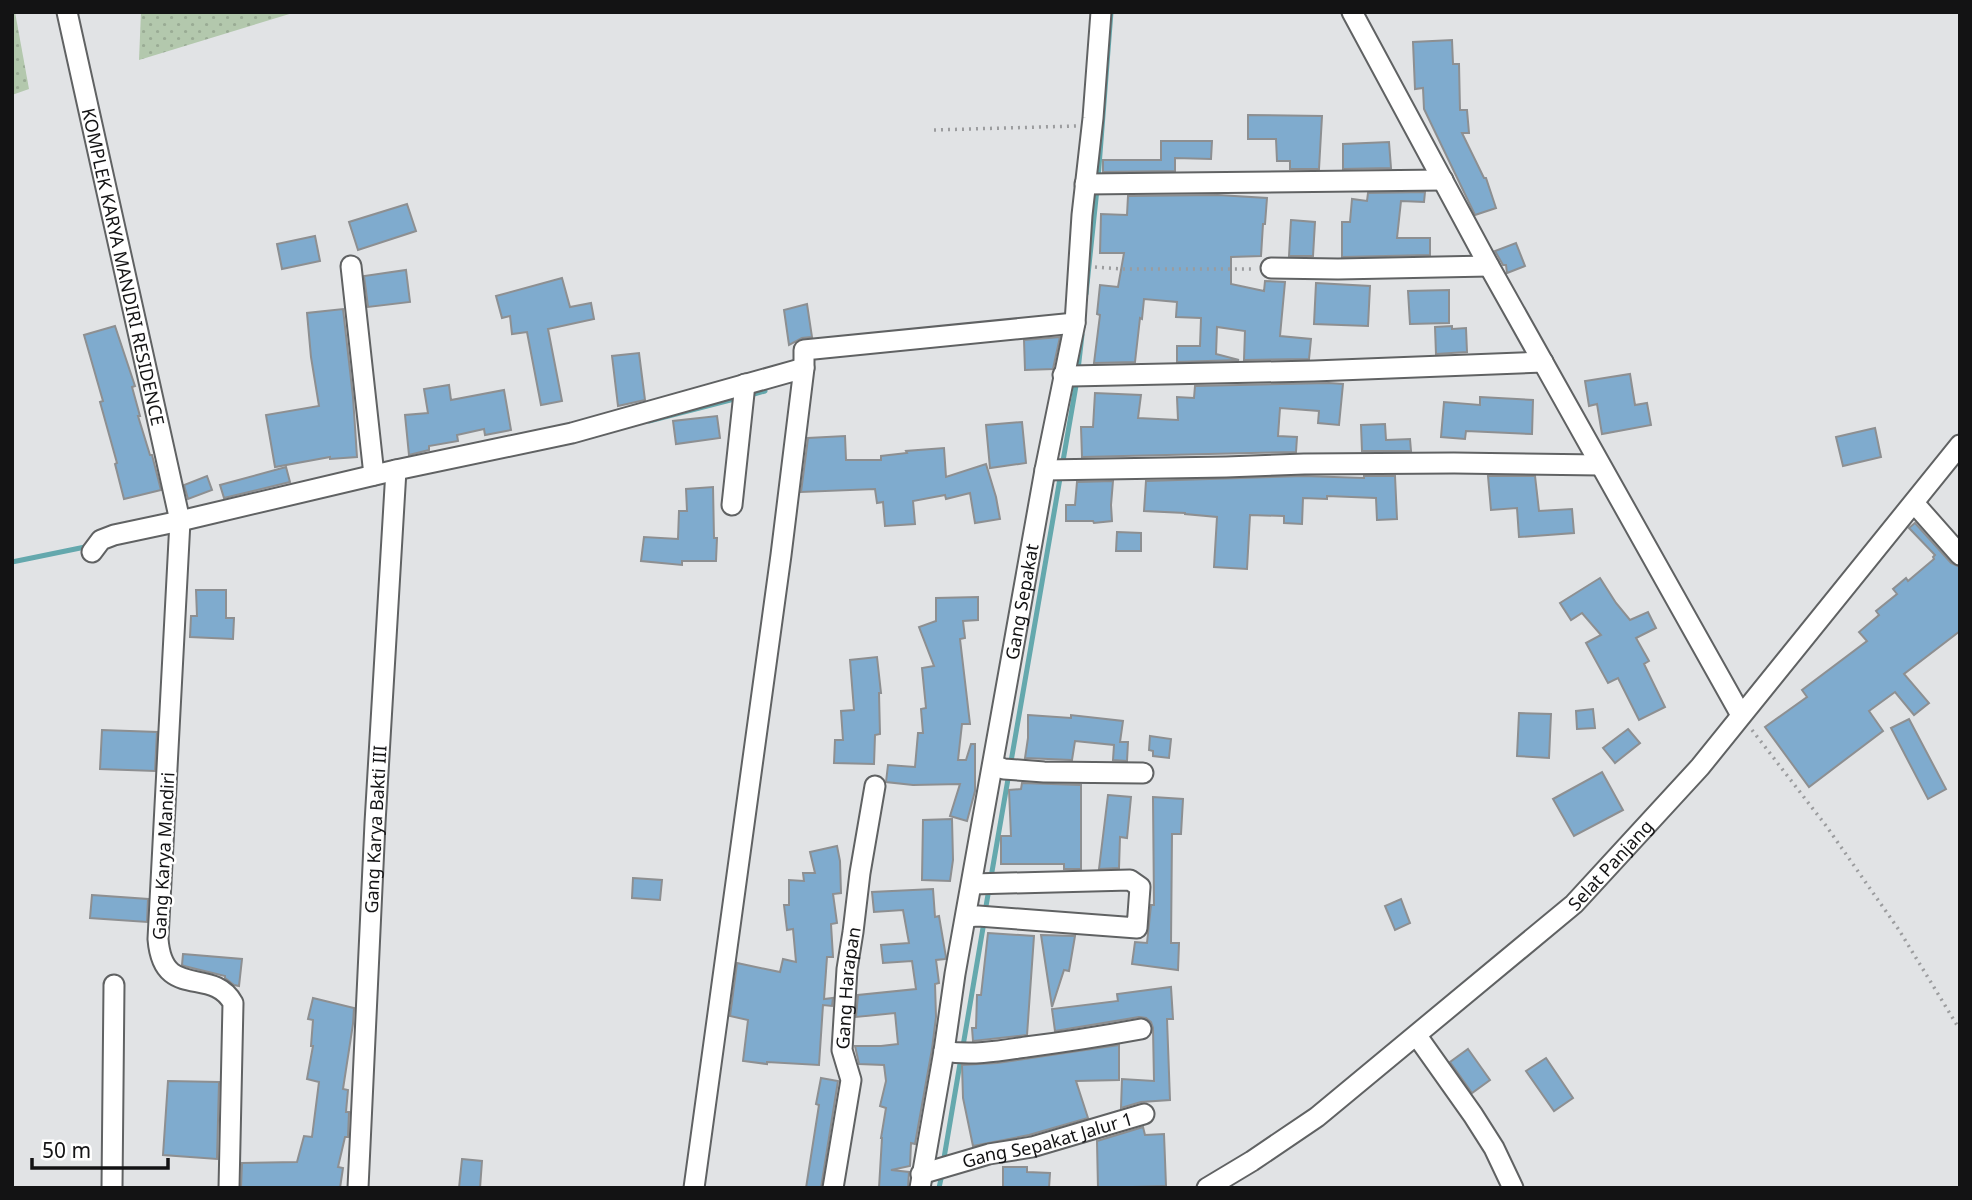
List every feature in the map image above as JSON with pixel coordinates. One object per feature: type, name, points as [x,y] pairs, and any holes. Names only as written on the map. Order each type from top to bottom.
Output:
[{"type":"street","name":"KOMPLEK KARYA MANDIRI RESIDENCE","points":[[66,12],[180,521]]},
{"type":"street","name":"Gang Sepakat","points":[[931,1174],[955,1052],[955,974],[980,917],[1049,470],[1072,375],[1075,323],[1094,184],[1092,125],[1101,12]]},
{"type":"street","points":[[1352,12],[1489,266],[1741,715]]},
{"type":"street","points":[[1094,184],[1443,180]]},
{"type":"street","points":[[351,266],[374,475]]},
{"type":"street","points":[[1271,268],[1489,266]]},
{"type":"street","points":[[694,1188],[779,568],[804,350],[1075,323]]},
{"type":"street","points":[[1072,375],[1328,371],[1543,362]]},
{"type":"street","points":[[92,552],[101,540],[107,537],[374,475],[395,478],[734,389],[743,393],[804,368]]},
{"type":"street","points":[[732,505],[743,393]]},
{"type":"street","name":"Selat Panjang","points":[[1207,1188],[1317,1117],[1574,904],[1700,767],[1960,445]]},
{"type":"street","points":[[1049,470],[1304,464],[1600,465]]},
{"type":"street","name":"Gang Karya Bakti III","points":[[358,1188],[395,478]]},
{"type":"street","points":[[1914,503],[1960,555]]},
{"type":"street","name":"Gang Karya Mandiri","points":[[180,521],[158,939],[163,962],[178,978],[217,988],[233,1003],[229,1188]]},
{"type":"street","points":[[1005,768],[1069,773],[1143,773]]},
{"type":"street","name":"Gang Harapan","points":[[834,1188],[851,1080],[842,1050],[845,986],[875,786]]},
{"type":"street","points":[[980,917],[1137,928],[1140,887],[1130,880],[984,883]]},
{"type":"street","points":[[112,1188],[114,985]]},
{"type":"street","points":[[955,1052],[1072,1042],[1141,1029]]},
{"type":"street","points":[[1417,1036],[1494,1148],[1513,1188]]},
{"type":"street","name":"Gang Sepakat Jalur 1","points":[[931,1174],[989,1154],[1032,1147],[1144,1114]]},
{"type":"path","points":[[934,130],[1092,125]]},
{"type":"path","points":[[1090,267],[1122,270],[1271,268]]},
{"type":"path","points":[[1741,715],[1827,827],[1892,920],[1960,1030]]},
{"type":"green space","points":[[12,12],[15,12],[29,89],[12,95]]},
{"type":"green space","points":[[141,12],[296,12],[139,60]]},
{"type":"building","points":[[1452,40],[1453,64],[1459,64],[1460,110],[1467,110],[1469,133],[1462,133],[1486,178],[1496,208],[1475,215],[1424,109],[1423,88],[1415,89],[1413,42]]},
{"type":"building","points":[[1248,115],[1322,116],[1319,169],[1290,169],[1290,161],[1277,161],[1276,139],[1248,139]]},
{"type":"building","points":[[1161,141],[1212,141],[1211,159],[1175,158],[1175,171],[1103,172],[1103,160],[1161,160]]},
{"type":"building","points":[[1389,142],[1391,168],[1343,169],[1343,144]]},
{"type":"building","points":[[1425,192],[1424,202],[1401,201],[1397,238],[1430,238],[1430,255],[1342,257],[1342,222],[1350,222],[1352,199],[1367,201],[1368,193]]},
{"type":"building","points":[[1218,195],[1267,198],[1261,256],[1231,257],[1231,284],[1264,291],[1265,281],[1285,282],[1280,336],[1311,339],[1309,359],[1244,360],[1245,331],[1217,327],[1216,354],[1239,360],[1177,362],[1177,346],[1200,346],[1201,318],[1176,317],[1177,302],[1144,299],[1135,362],[1094,363],[1100,315],[1097,314],[1100,285],[1118,287],[1124,253],[1100,253],[1101,214],[1127,215],[1128,196]]},
{"type":"building","points":[[407,204],[416,231],[358,250],[349,222]]},
{"type":"building","points":[[1291,220],[1315,222],[1313,256],[1289,256]]},
{"type":"building","points":[[315,236],[320,261],[282,269],[277,244]]},
{"type":"building","points":[[1516,243],[1525,266],[1507,273],[1506,265],[1503,265],[1495,251]]},
{"type":"building","points":[[406,270],[410,302],[368,307],[364,276]]},
{"type":"building","points":[[562,278],[570,307],[591,303],[594,319],[548,329],[562,401],[541,405],[527,332],[512,334],[510,316],[502,318],[496,296]]},
{"type":"building","points":[[1316,283],[1370,286],[1368,326],[1314,324]]},
{"type":"building","points":[[1449,290],[1449,323],[1410,324],[1408,291]]},
{"type":"building","points":[[807,304],[812,337],[802,338],[789,345],[784,310]]},
{"type":"building","points":[[343,309],[357,457],[330,457],[275,467],[266,415],[319,406],[307,313]]},
{"type":"building","points":[[115,326],[135,386],[132,387],[138,416],[161,490],[124,499],[100,402],[103,401],[84,335]]},
{"type":"building","points":[[1452,326],[1452,329],[1466,328],[1467,352],[1436,354],[1435,327]]},
{"type":"building","points":[[1060,337],[1053,369],[1025,370],[1024,340]]},
{"type":"building","points":[[639,353],[645,400],[618,406],[612,356]]},
{"type":"building","points":[[1630,374],[1635,405],[1647,403],[1651,425],[1602,434],[1597,404],[1589,406],[1585,381]]},
{"type":"building","points":[[1343,384],[1339,425],[1318,423],[1319,411],[1280,408],[1278,436],[1297,437],[1296,452],[1082,457],[1081,427],[1093,427],[1095,393],[1141,395],[1138,418],[1178,420],[1177,397],[1194,398],[1195,386]]},
{"type":"building","points":[[449,385],[451,400],[504,390],[511,430],[485,435],[484,429],[457,435],[458,441],[429,446],[429,450],[409,455],[405,415],[428,413],[424,389]]},
{"type":"building","points":[[1480,397],[1533,400],[1532,434],[1466,431],[1465,439],[1441,437],[1444,402],[1480,405]]},
{"type":"building","points":[[717,416],[720,438],[676,444],[673,421]]},
{"type":"building","points":[[1022,422],[1026,463],[990,468],[986,425]]},
{"type":"building","points":[[1385,424],[1386,440],[1410,439],[1411,451],[1362,451],[1361,425]]},
{"type":"building","points":[[1875,428],[1881,457],[1843,466],[1836,437]]},
{"type":"building","points":[[845,436],[846,460],[881,460],[881,456],[907,453],[906,451],[944,448],[946,477],[986,464],[1000,519],[975,523],[970,493],[946,499],[945,495],[913,501],[915,524],[885,526],[883,502],[877,503],[875,489],[801,492],[808,438]]},
{"type":"building","points":[[286,467],[290,482],[224,498],[220,485]]},
{"type":"building","points":[[207,476],[212,490],[188,499],[184,485]]},
{"type":"building","points":[[1395,476],[1397,519],[1377,520],[1376,498],[1327,496],[1327,499],[1303,498],[1302,524],[1284,523],[1284,516],[1250,515],[1247,569],[1214,567],[1217,517],[1144,511],[1146,481]]},
{"type":"building","points":[[1488,476],[1535,476],[1539,511],[1572,509],[1574,533],[1519,537],[1517,508],[1491,510]]},
{"type":"building","points":[[1113,481],[1112,521],[1066,521],[1066,505],[1075,505],[1077,482]]},
{"type":"building","points":[[713,487],[716,561],[682,561],[682,565],[641,561],[644,537],[678,539],[679,511],[687,511],[686,489]]},
{"type":"building","points":[[1915,523],[1951,563],[1960,567],[1960,631],[1904,674],[1929,703],[1914,715],[1895,692],[1869,711],[1883,731],[1809,787],[1765,727],[1807,697],[1802,690],[1867,641],[1859,632],[1879,615],[1876,611],[1897,594],[1893,589],[1906,578],[1908,581],[1934,559],[1935,555],[1909,528]]},
{"type":"building","points":[[1117,532],[1141,533],[1141,551],[1116,551]]},
{"type":"building","points":[[1600,578],[1630,620],[1648,612],[1656,628],[1636,638],[1649,661],[1644,664],[1665,707],[1639,720],[1618,678],[1608,683],[1586,643],[1601,635],[1582,613],[1571,620],[1560,603]]},
{"type":"building","points":[[196,590],[226,590],[226,618],[234,618],[233,639],[190,637],[191,616],[197,616]]},
{"type":"building","points":[[978,597],[978,620],[963,621],[965,638],[960,639],[970,724],[962,724],[958,760],[966,760],[971,744],[975,744],[975,791],[967,821],[950,816],[960,784],[913,785],[886,782],[888,765],[915,767],[918,733],[923,733],[921,709],[926,708],[922,668],[934,666],[919,627],[936,621],[936,598]]},
{"type":"building","points":[[877,657],[881,693],[880,734],[875,735],[874,764],[834,763],[835,740],[843,740],[841,711],[854,710],[850,660]]},
{"type":"building","points":[[1593,709],[1595,728],[1577,729],[1576,711]]},
{"type":"building","points":[[1519,713],[1551,714],[1549,758],[1517,756]]},
{"type":"building","points":[[1028,715],[1071,718],[1071,715],[1123,721],[1120,742],[1128,742],[1127,761],[1113,760],[1114,745],[1075,741],[1072,760],[1025,758]]},
{"type":"building","points":[[1909,719],[1946,789],[1928,799],[1891,728]]},
{"type":"building","points":[[1628,729],[1640,743],[1615,763],[1603,748]]},
{"type":"building","points":[[102,730],[157,732],[155,771],[100,769]]},
{"type":"building","points":[[1150,736],[1171,739],[1169,758],[1153,756],[1153,751],[1149,750]]},
{"type":"building","points":[[1602,772],[1623,810],[1574,836],[1553,799]]},
{"type":"building","points":[[1022,783],[1081,785],[1081,869],[1064,869],[1064,864],[1001,864],[1001,836],[1011,836],[1009,790],[1021,789]]},
{"type":"building","points":[[1108,795],[1131,797],[1127,838],[1120,837],[1119,868],[1099,869]]},
{"type":"building","points":[[1153,797],[1183,799],[1181,834],[1172,834],[1171,943],[1179,943],[1178,970],[1132,964],[1135,942],[1147,943],[1151,905],[1154,905]]},
{"type":"building","points":[[952,819],[953,860],[950,881],[922,880],[923,820]]},
{"type":"building","points":[[837,846],[841,893],[833,894],[837,923],[831,924],[833,957],[827,957],[824,999],[833,998],[832,1006],[823,1005],[819,1065],[743,1061],[748,1020],[730,1016],[737,963],[780,972],[783,959],[796,962],[793,929],[787,930],[784,905],[789,905],[789,880],[804,881],[803,873],[815,873],[810,852]]},
{"type":"building","points":[[633,878],[662,880],[660,900],[632,898]]},
{"type":"building","points":[[933,889],[935,917],[939,916],[946,957],[936,960],[939,983],[935,984],[936,1017],[932,1049],[915,1144],[911,1143],[910,1166],[891,1170],[909,1172],[908,1188],[879,1188],[881,1138],[886,1108],[880,1106],[886,1081],[884,1065],[859,1064],[855,1046],[898,1044],[895,1013],[856,1017],[858,995],[916,989],[912,961],[883,963],[881,945],[909,943],[903,910],[874,912],[872,892]]},
{"type":"building","points":[[92,895],[148,899],[147,922],[90,918]]},
{"type":"building","points":[[1401,899],[1410,923],[1395,930],[1385,906]]},
{"type":"building","points":[[988,933],[1034,936],[1027,1035],[973,1041],[972,1028],[976,1028],[977,995],[981,995]]},
{"type":"building","points":[[1041,935],[1075,936],[1069,971],[1064,970],[1052,1007]]},
{"type":"building","points":[[183,954],[242,959],[239,986],[225,976],[182,965]]},
{"type":"building","points":[[1171,987],[1173,1019],[1167,1019],[1170,1100],[1141,1102],[1121,1108],[1122,1079],[1154,1081],[1151,1022],[1139,1017],[1055,1031],[1052,1009],[1118,1001],[1117,994]]},
{"type":"building","points":[[313,998],[354,1008],[343,1089],[348,1090],[346,1112],[349,1112],[348,1137],[345,1137],[338,1167],[343,1168],[340,1188],[241,1188],[242,1163],[297,1162],[304,1136],[312,1137],[319,1082],[307,1079],[313,1046],[313,1020],[308,1019]]},
{"type":"building","points":[[1119,1045],[1119,1080],[1076,1081],[1088,1118],[1029,1135],[973,1146],[963,1098],[962,1065],[997,1063]]},
{"type":"building","points":[[1468,1049],[1490,1080],[1472,1093],[1450,1062]]},
{"type":"building","points":[[1546,1058],[1573,1098],[1554,1111],[1526,1071]]},
{"type":"building","points":[[821,1078],[838,1081],[821,1188],[806,1188],[819,1105],[816,1104]]},
{"type":"building","points":[[168,1081],[219,1082],[217,1159],[163,1155]]},
{"type":"building","points":[[1143,1127],[1145,1135],[1164,1134],[1166,1186],[1098,1188],[1097,1141]]},
{"type":"building","points":[[462,1159],[482,1161],[480,1188],[459,1188]]},
{"type":"building","points":[[1003,1167],[1027,1167],[1027,1172],[1050,1173],[1049,1188],[1003,1188]]},
{"type":"waterway","points":[[1098,179],[1111,12]]},
{"type":"waterway","points":[[1086,294],[1097,189]]},
{"type":"waterway","points":[[1078,370],[1082,335]]},
{"type":"waterway","points":[[985,912],[1077,380]]},
{"type":"waterway","points":[[747,396],[765,391]]},
{"type":"waterway","points":[[649,421],[738,398]]},
{"type":"waterway","points":[[12,562],[90,546]]},
{"type":"waterway","points":[[943,1164],[984,922]]},
{"type":"waterway","points":[[939,1188],[942,1174]]}]
